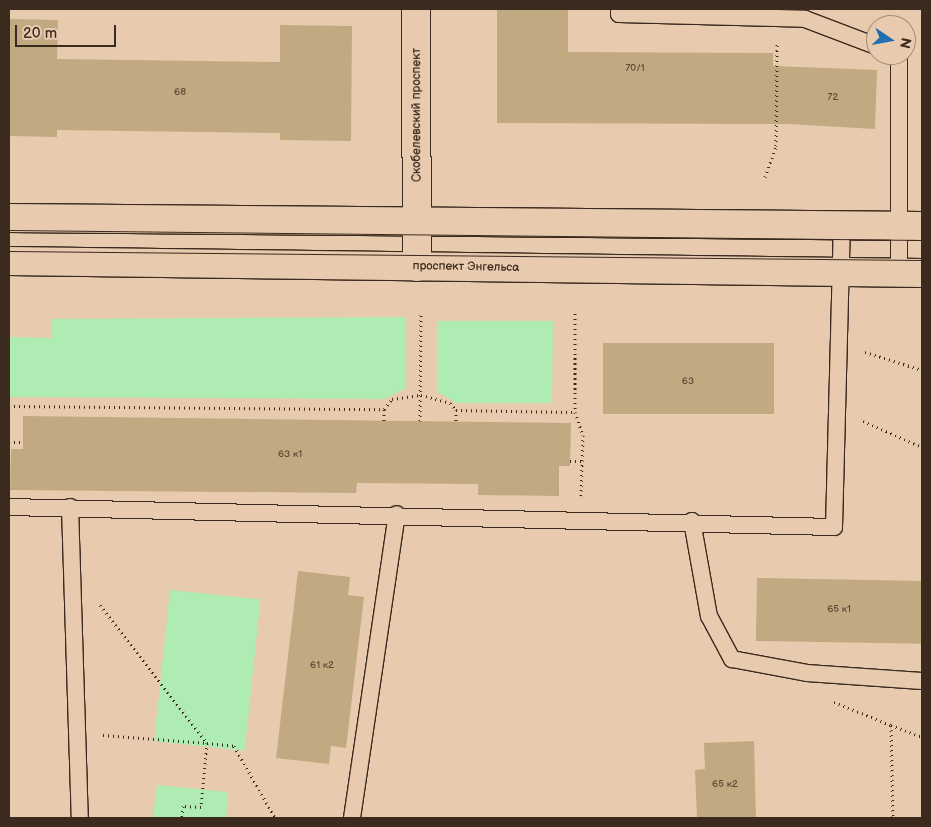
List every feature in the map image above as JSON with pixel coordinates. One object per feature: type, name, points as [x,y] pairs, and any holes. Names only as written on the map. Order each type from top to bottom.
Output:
[{"type":"main road","name":"Скобелевский проспект","points":[[416,9],[417,267]]},
{"type":"main road","points":[[9,218],[910,226]]},
{"type":"main road","name":"проспект Энгельса","points":[[9,261],[911,273]]},
{"type":"lane","points":[[619,9],[619,14],[777,18],[805,14],[866,41]]},
{"type":"lane","points":[[900,65],[910,226],[911,273]]},
{"type":"lane","points":[[9,507],[70,506],[581,520],[692,521],[834,527],[842,225]]},
{"type":"lane","points":[[70,506],[80,818]]},
{"type":"lane","points":[[352,818],[397,514]]},
{"type":"lane","points":[[692,521],[709,616],[732,658],[807,673],[922,681]]},
{"type":"path","points":[[765,178],[776,146],[777,18]]},
{"type":"path","points":[[420,421],[422,313]]},
{"type":"path","points":[[575,314],[575,412],[583,436],[581,520]]},
{"type":"path","points":[[840,344],[922,370]]},
{"type":"path","points":[[384,421],[384,409],[392,399],[421,395],[450,403],[456,410],[456,421]]},
{"type":"path","points":[[9,406],[384,409]]},
{"type":"path","points":[[456,410],[575,412]]},
{"type":"path","points":[[838,410],[922,447]]},
{"type":"path","points":[[9,442],[23,442]]},
{"type":"path","points":[[570,461],[582,461]]},
{"type":"path","points":[[72,569],[207,743],[201,808],[183,806],[182,818]]},
{"type":"path","points":[[827,699],[922,737]]},
{"type":"path","points":[[891,725],[893,818]]},
{"type":"path","points":[[78,733],[234,746],[275,818]]},
{"type":"green space","points":[[405,317],[405,389],[384,399],[9,397],[9,337],[51,338],[51,319]]},
{"type":"green space","points":[[437,321],[553,321],[552,403],[457,403],[437,392]]},
{"type":"green space","points":[[170,590],[261,600],[245,751],[154,741]]},
{"type":"green space","points":[[157,785],[228,792],[226,818],[153,818]]},
{"type":"building","points":[[497,9],[568,9],[568,52],[773,53],[773,66],[877,70],[875,129],[789,124],[497,123]]},
{"type":"building","points":[[9,19],[58,20],[57,59],[280,62],[280,25],[352,26],[351,141],[280,140],[280,133],[57,130],[57,137],[9,136]]},
{"type":"building","points":[[603,343],[774,343],[774,414],[603,414]]},
{"type":"building","points":[[23,416],[571,423],[570,466],[559,466],[559,496],[478,495],[478,484],[357,483],[356,493],[10,490],[11,449],[23,449]]},
{"type":"building","points":[[298,571],[350,577],[348,595],[364,597],[346,748],[331,746],[329,764],[276,758]]},
{"type":"building","points":[[757,578],[922,581],[921,644],[756,641]]},
{"type":"building","points":[[754,741],[756,818],[697,818],[695,770],[705,769],[704,743]]},
{"type":"tram line","points":[[9,230],[922,240]]},
{"type":"tram line","points":[[9,251],[922,260]]}]
